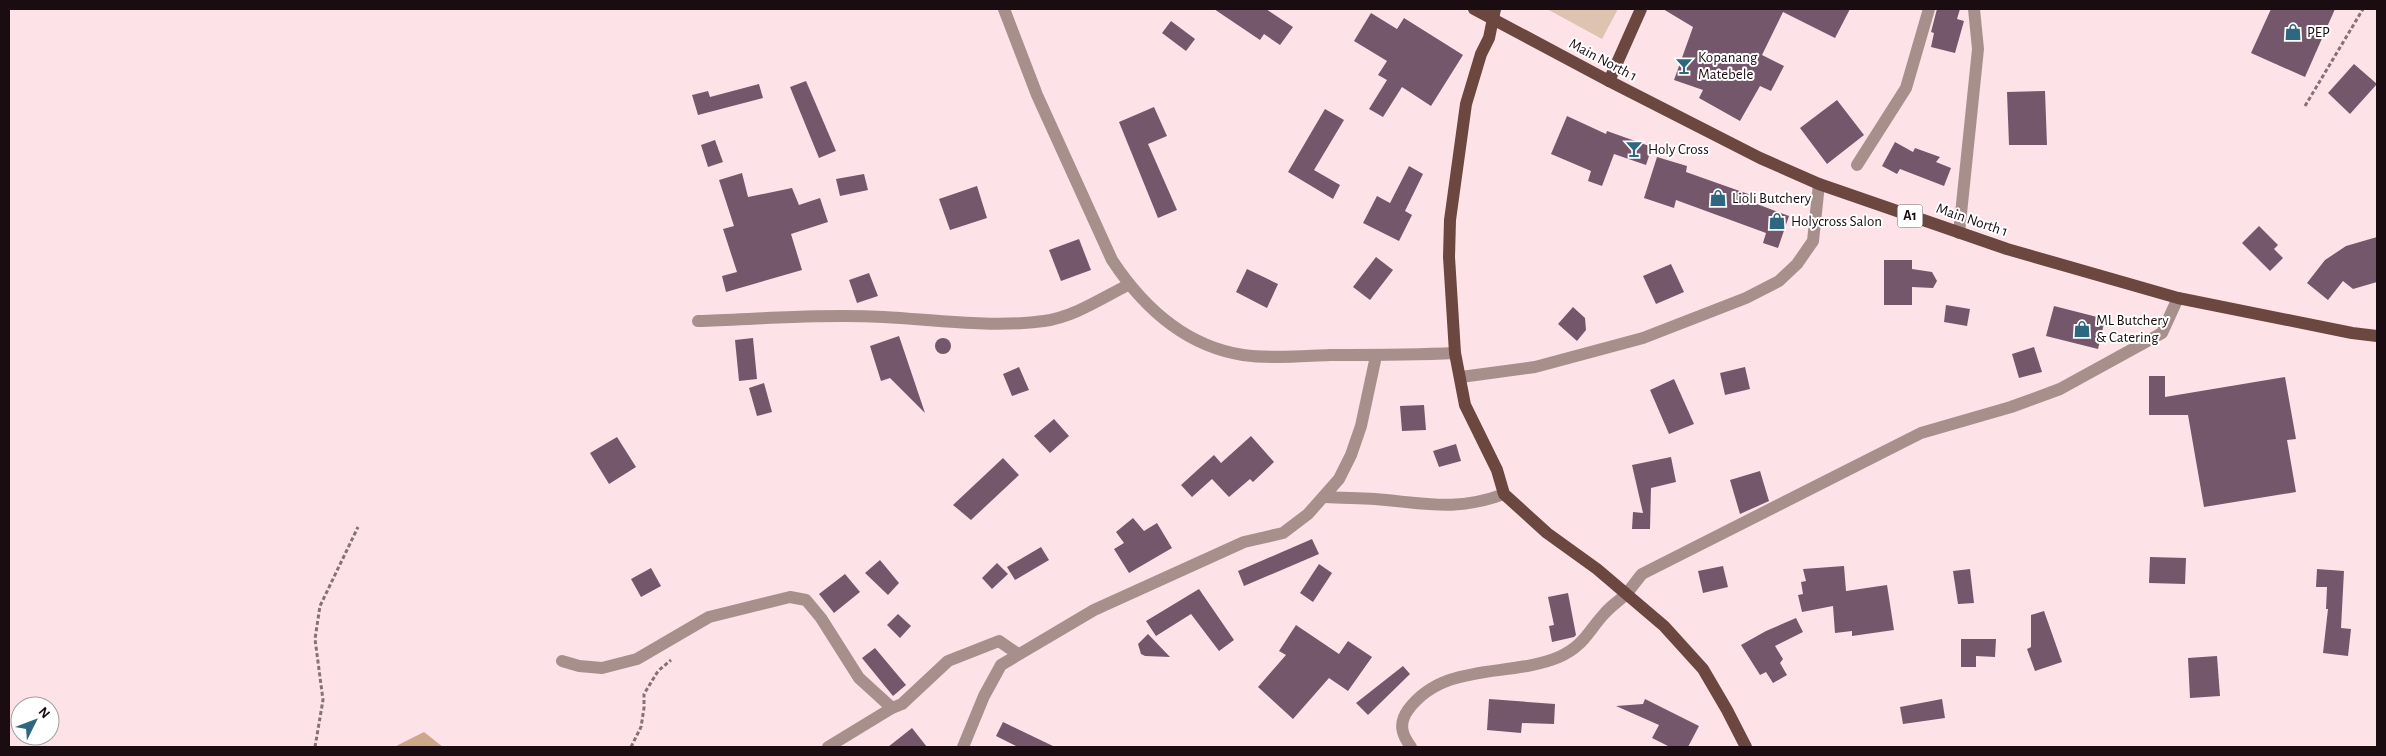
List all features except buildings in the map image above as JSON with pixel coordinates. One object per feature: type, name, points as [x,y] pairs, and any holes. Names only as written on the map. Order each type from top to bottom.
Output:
[{"type":"main road","name":"Main North 1","points":[[1474,9],[1494,14],[1609,81],[1760,158],[1819,184],[2007,249],[2178,298],[2377,336]]},
{"type":"main road","points":[[1609,81],[1641,9]]},
{"type":"main road","points":[[1494,14],[1489,38],[1481,54],[1466,104],[1450,220],[1449,257],[1455,353],[1465,405],[1497,470],[1504,494],[1547,533],[1597,569],[1664,626],[1702,670],[1727,710],[1746,747]]},
{"type":"street","points":[[1004,9],[1037,95],[1070,172],[1112,260],[1144,304],[1185,335],[1242,355],[1376,356],[1455,353]]},
{"type":"street","points":[[1857,165],[1906,88],[1929,9]]},
{"type":"street","points":[[1959,233],[1978,49],[1974,9]]},
{"type":"street","points":[[1461,377],[1535,367],[1643,338],[1746,298],[1779,281],[1797,264],[1813,241],[1819,184]]},
{"type":"street","points":[[698,322],[782,318],[882,317],[990,324],[1045,321],[1070,314],[1128,284]]},
{"type":"street","points":[[1411,747],[1403,736],[1402,718],[1421,695],[1462,675],[1558,657],[1580,644],[1605,613],[1627,594],[1642,574],[1921,433],[2011,407],[2060,389],[2162,333],[2178,298]]},
{"type":"street","points":[[963,747],[984,696],[1000,665],[1094,610],[1244,542],[1283,533],[1308,514],[1325,497],[1338,479],[1351,455],[1361,426],[1376,356]]},
{"type":"street","points":[[1325,497],[1459,505],[1481,503],[1504,494]]},
{"type":"street","points":[[562,661],[579,666],[602,668],[637,659],[709,617],[746,610],[790,597],[806,600],[821,618],[859,678],[892,708]]},
{"type":"street","points":[[828,747],[892,708],[902,704],[948,661],[999,641],[1018,654]]},
{"type":"path","points":[[2305,106],[2363,9]]},
{"type":"path","points":[[316,747],[323,700],[315,639],[320,606],[358,526]]},
{"type":"path","points":[[631,747],[640,727],[644,708],[644,694],[658,671],[677,655]]},
{"type":"shaded area","points":[[1547,9],[1618,9],[1602,39]]},
{"type":"shaded area","points":[[424,732],[443,747],[396,747],[398,745]]},
{"type":"place","name":"PEP","points":[[2293,32]]},
{"type":"place","name":"Kopanang Matebele","points":[[1684,66]]},
{"type":"place","name":"Holy Cross","points":[[1634,149]]},
{"type":"place","name":"Lioli Butchery","points":[[1718,198]]},
{"type":"place","name":"Holycross Salon","points":[[1777,221]]},
{"type":"place","name":"ML Butchery & Catering","points":[[2082,329]]}]
